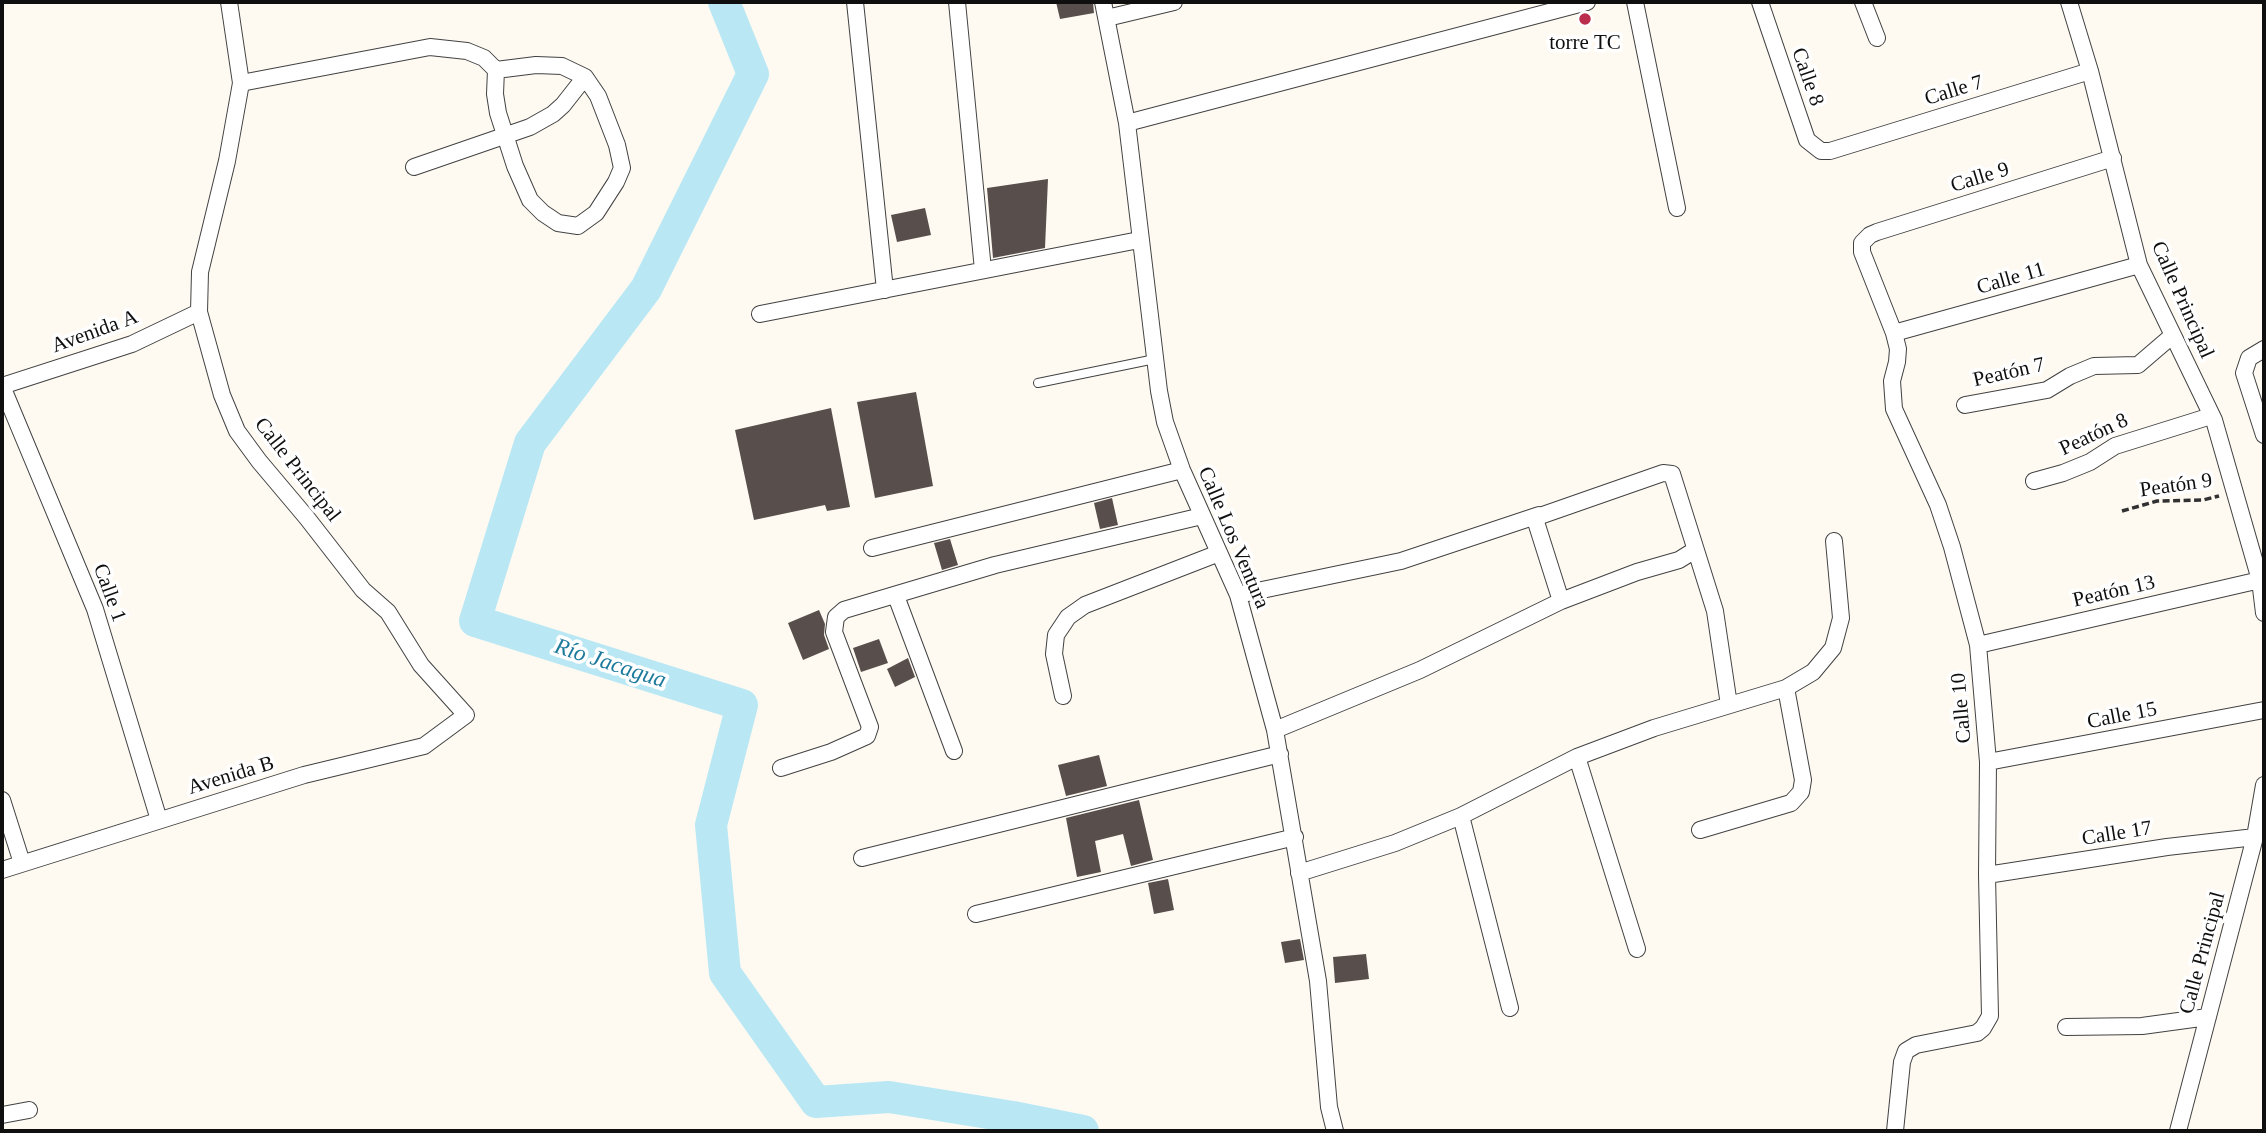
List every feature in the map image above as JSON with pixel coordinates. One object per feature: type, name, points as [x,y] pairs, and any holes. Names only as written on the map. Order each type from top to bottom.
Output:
[{"type":"street","name":"Calle Principal","points":[[229,2],[241,83],[227,161],[200,272],[199,312],[222,395],[237,431],[259,461],[363,590],[388,612],[421,665],[466,715]]},
{"type":"street","points":[[855,2],[885,290]]},
{"type":"street","points":[[957,2],[983,270]]},
{"type":"street","name":"Calle Los Ventura","points":[[1104,2],[1127,123],[1154,359],[1165,422],[1182,470],[1238,595],[1275,730],[1318,981],[1329,1107],[1335,1131]]},
{"type":"street","points":[[1107,18],[1174,2]]},
{"type":"street","points":[[1127,123],[1587,2]]},
{"type":"street","points":[[1635,2],[1677,208]]},
{"type":"street","name":"Calle 8","points":[[1760,2],[1807,140],[1816,149],[1830,151]]},
{"type":"street","points":[[1863,2],[1877,38]]},
{"type":"street","name":"Calle Principal","points":[[2069,2],[2090,71],[2139,265],[2211,416],[2260,580],[2264,613]]},
{"type":"street","points":[[241,83],[430,47],[467,51],[484,58],[496,70],[495,94],[505,135],[530,200],[558,223],[578,226],[596,213],[622,168],[617,145],[598,96],[585,77],[562,66],[537,65],[496,70]]},
{"type":"street","name":"Calle 7","points":[[1830,151],[2090,71]]},
{"type":"street","points":[[414,167],[530,127],[563,105],[585,77]]},
{"type":"street","name":"Calle 9","points":[[1862,243],[1877,232],[2113,158]]},
{"type":"street","points":[[760,314],[1139,240]]},
{"type":"street","name":"Calle 10","points":[[1862,243],[1862,252],[1898,349],[1892,381],[1894,409],[1938,505],[1978,645],[1988,762],[1990,1016],[1977,1033],[1916,1045],[1906,1051],[1902,1062],[1895,1131]]},
{"type":"street","name":"Calle 11","points":[[1894,333],[2139,265]]},
{"type":"street","name":"Avenida A","points":[[2,386],[132,344],[199,312]]},
{"type":"street","name":"Peatón 7","points":[[1965,405],[2047,390],[2094,366],[2138,365],[2173,335]]},
{"type":"street","points":[[2264,349],[2249,358],[2244,373],[2264,435]]},
{"type":"street","name":"Calle 1","points":[[2,386],[95,609],[159,820]]},
{"type":"street","name":"Peatón 8","points":[[2034,481],[2090,462],[2115,446],[2211,416]]},
{"type":"street","points":[[872,548],[1182,470]]},
{"type":"street","points":[[1238,595],[1401,561],[1668,473],[1675,477],[1719,630],[1730,705]]},
{"type":"street","points":[[1539,515],[1536,522],[1561,601]]},
{"type":"street","points":[[781,768],[831,752],[867,736],[870,727],[834,632],[836,617],[844,610],[995,565],[1202,516]]},
{"type":"street","points":[[1299,873],[1395,843],[1461,816],[1577,757],[1654,727],[1786,688],[1813,672],[1833,648],[1841,618],[1834,541]]},
{"type":"street","points":[[1275,730],[1420,670],[1561,601],[1679,559],[1695,550]]},
{"type":"street","points":[[1063,696],[1054,654],[1056,635],[1068,617],[1085,605],[1219,553]]},
{"type":"street","name":"Peatón 13","points":[[1978,645],[2260,580]]},
{"type":"street","points":[[896,596],[954,751]]},
{"type":"street","points":[[1700,830],[1791,803],[1801,792],[1803,780],[1786,688]]},
{"type":"street","name":"Calle 15","points":[[1988,762],[2264,710]]},
{"type":"street","name":"Avenida B","points":[[2,870],[304,775],[424,746],[466,715]]},
{"type":"street","points":[[862,858],[1280,754]]},
{"type":"street","points":[[1577,757],[1637,949]]},
{"type":"street","name":"Calle Principal","points":[[2178,1131],[2255,837],[2264,785]]},
{"type":"street","points":[[2,800],[22,863]]},
{"type":"street","points":[[1461,816],[1510,1008]]},
{"type":"street","points":[[976,914],[1295,837]]},
{"type":"street","name":"Calle 17","points":[[1987,875],[2167,847],[2255,837]]},
{"type":"street","points":[[2066,1027],[2142,1026],[2208,1017]]},
{"type":"street","points":[[2,1115],[29,1110]]},
{"type":"lane","points":[[1038,383],[1154,359]]},
{"type":"path","name":"Peatón 9","points":[[2122,511],[2157,501],[2203,500],[2235,492]]},
{"type":"building","points":[[1056,2],[1093,2],[1094,13],[1060,19]]},
{"type":"building","points":[[1048,179],[1045,248],[993,258],[987,188]]},
{"type":"building","points":[[925,208],[931,235],[897,242],[891,215]]},
{"type":"building","points":[[916,392],[933,486],[875,498],[857,402]]},
{"type":"building","points":[[831,408],[850,507],[827,511],[825,505],[754,520],[735,430]]},
{"type":"building","points":[[1112,498],[1118,525],[1100,529],[1094,503]]},
{"type":"building","points":[[950,539],[958,565],[942,570],[934,543]]},
{"type":"building","points":[[819,610],[825,624],[824,635],[829,649],[803,660],[788,623]]},
{"type":"building","points":[[879,639],[888,663],[861,672],[853,648]]},
{"type":"building","points":[[908,658],[915,677],[895,687],[887,669]]},
{"type":"building","points":[[1099,755],[1107,786],[1066,796],[1058,765]]},
{"type":"building","points":[[1139,800],[1153,860],[1131,866],[1123,834],[1095,841],[1101,872],[1077,877],[1066,818]]},
{"type":"building","points":[[1168,879],[1174,910],[1154,914],[1148,883]]},
{"type":"building","points":[[1300,939],[1304,960],[1285,963],[1281,942]]},
{"type":"building","points":[[1366,954],[1369,979],[1335,983],[1333,957]]},
{"type":"waterway","name":"Río Jacagua","points":[[724,2],[753,74],[646,289],[530,443],[475,621],[742,705],[711,825],[725,973],[816,1102],[889,1097],[1083,1131]]},
{"type":"place","name":"torre TC","points":[[1585,19]]}]
